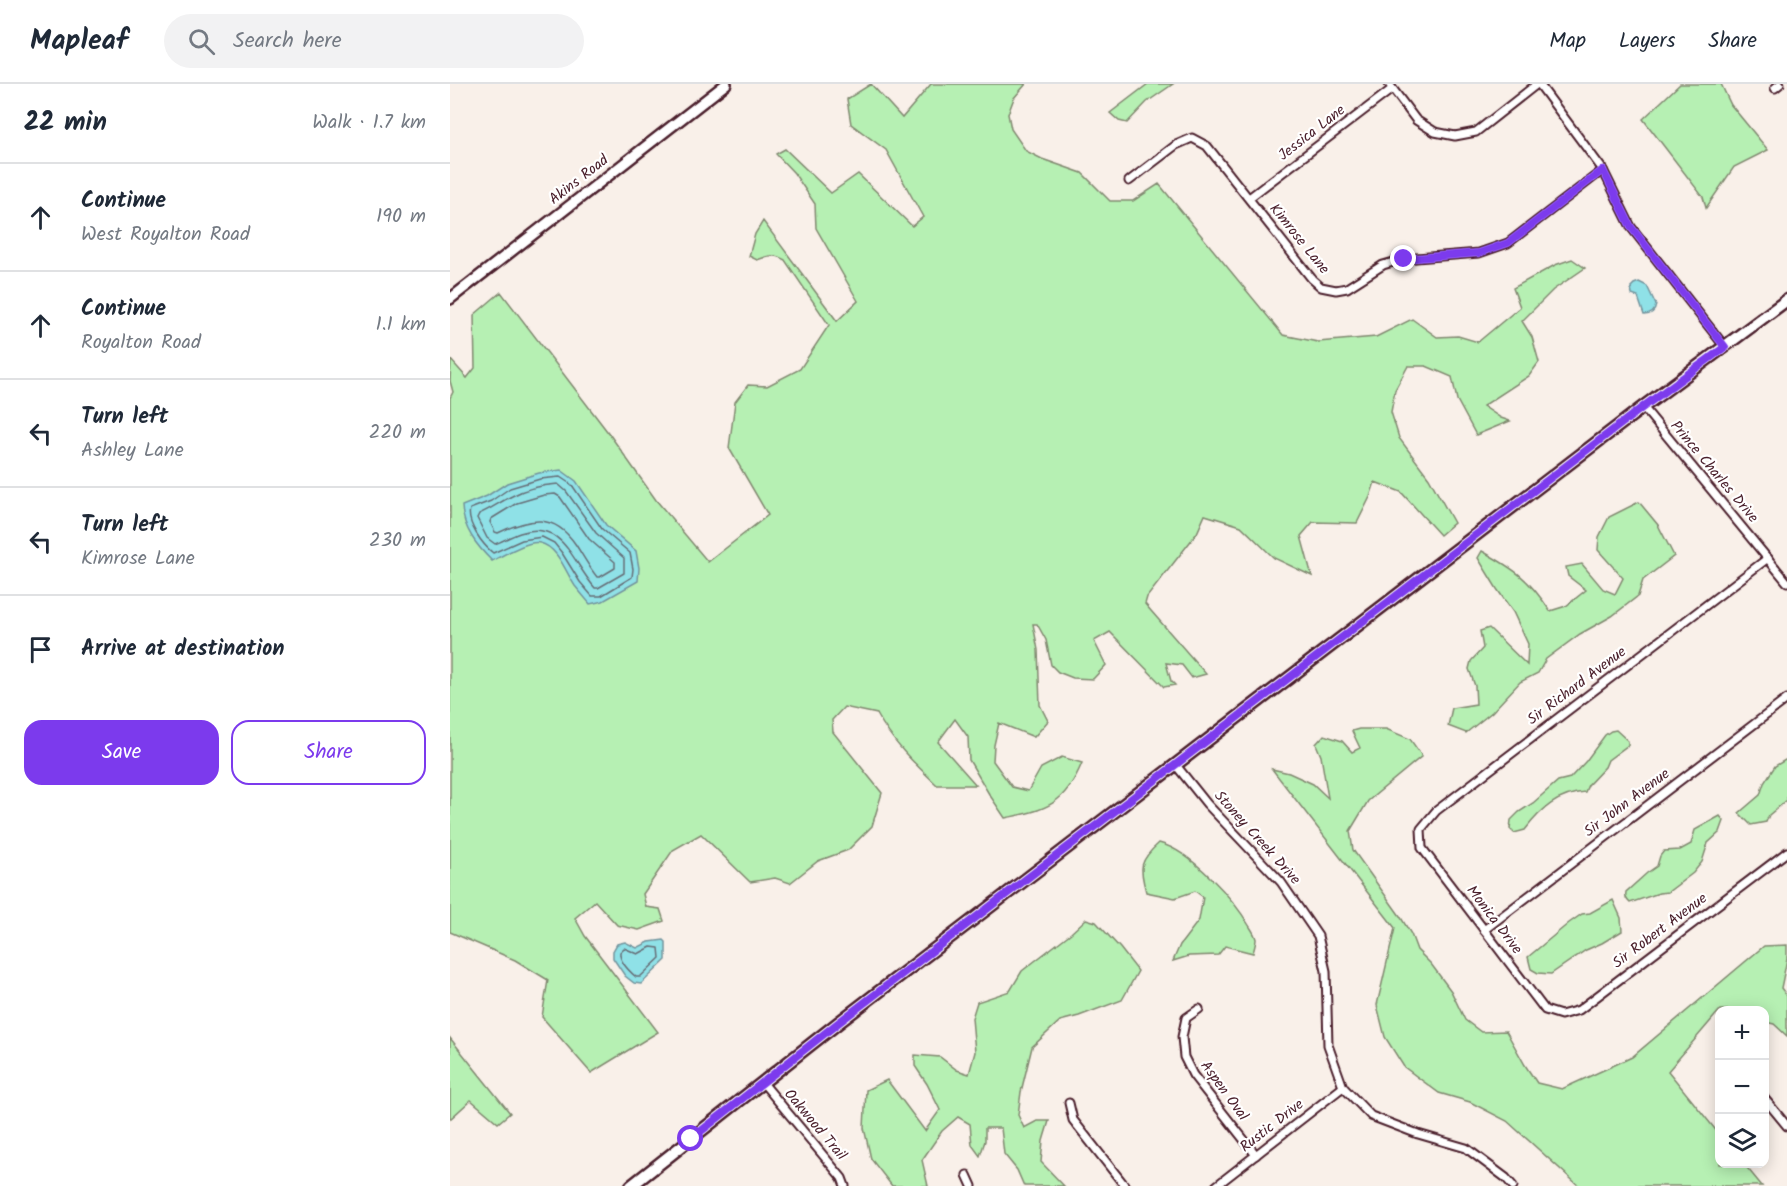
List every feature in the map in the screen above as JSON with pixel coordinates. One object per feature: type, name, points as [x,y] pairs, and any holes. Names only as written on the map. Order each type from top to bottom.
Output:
[{"type":"main road","points":[[631,1186],[838,1023],[1175,764],[1787,300]]},
{"type":"street","name":"Akins Road","points":[[450,299],[726,84]]},
{"type":"street","points":[[1390,86],[1416,120],[1435,132],[1455,136],[1476,132],[1538,84],[1603,170],[1631,227],[1725,347]]},
{"type":"street","name":"Jessica Lane","points":[[1249,198],[1390,86]]},
{"type":"street","name":"Kimrose Lane","points":[[1130,181],[1176,145],[1192,138],[1207,146],[1312,279],[1321,287],[1336,290],[1347,288],[1383,266],[1404,259],[1479,253],[1508,243],[1603,170]]},
{"type":"street","name":"Prince Charles Drive","points":[[1643,407],[1787,582]]},
{"type":"street","name":"Sir Richard Avenue","points":[[1422,848],[1420,829],[1436,811],[1768,558]]},
{"type":"street","name":"Sir John Avenue","points":[[1484,930],[1787,699]]},
{"type":"street","name":"Stoney Creek Drive","points":[[1175,764],[1207,804],[1281,882],[1318,936],[1326,971],[1329,1045],[1343,1088],[1371,1116],[1418,1134],[1466,1148],[1506,1178],[1513,1186]]},
{"type":"street","name":"Monica Drive","points":[[1422,848],[1545,1010]]},
{"type":"street","name":"Sir Robert Avenue","points":[[1545,1010],[1561,1015],[1579,1010],[1787,852]]},
{"type":"street","name":"Aspen Oval","points":[[1199,1009],[1186,1018],[1182,1037],[1184,1057],[1193,1075],[1256,1155]]},
{"type":"street","name":"Oakwood Trail","points":[[763,1083],[842,1178],[845,1186]]},
{"type":"street","name":"Rustic Drive","points":[[1216,1186],[1343,1088]]},
{"type":"street","points":[[1069,1103],[1073,1119],[1125,1186]]},
{"type":"street","points":[[1769,1104],[1787,1126]]},
{"type":"street","points":[[967,1175],[972,1186]]},
{"type":"green space","points":[[871,84],[902,118],[931,84],[1026,84],[1014,98],[1008,114],[1011,129],[1026,151],[1082,173],[1110,201],[1133,201],[1159,184],[1283,335],[1318,342],[1376,337],[1412,319],[1437,337],[1458,336],[1478,342],[1520,307],[1513,288],[1555,265],[1572,259],[1585,268],[1553,290],[1522,321],[1532,337],[1539,362],[1529,376],[1483,406],[1510,421],[1476,435],[1457,400],[1452,377],[1426,366],[1408,366],[1395,390],[1391,412],[1399,438],[1429,478],[1454,523],[1440,535],[1401,492],[1375,482],[1357,523],[1313,522],[1301,536],[1312,576],[1274,558],[1241,526],[1205,515],[1197,533],[1147,597],[1145,604],[1206,674],[1192,678],[1182,665],[1166,663],[1171,681],[1175,685],[1164,687],[1110,632],[1094,641],[1106,665],[1093,679],[1073,678],[1058,672],[1051,665],[1046,640],[1037,624],[1033,624],[1038,650],[1040,705],[1048,721],[1034,737],[999,723],[993,761],[1012,787],[1028,791],[1041,768],[1062,757],[1082,763],[1069,788],[1053,803],[1032,812],[1005,818],[969,760],[968,737],[955,719],[938,742],[976,785],[937,785],[897,743],[877,714],[844,707],[832,720],[833,732],[882,793],[872,826],[848,850],[818,861],[790,883],[775,878],[750,882],[701,834],[673,850],[643,894],[646,907],[660,909],[664,921],[639,930],[617,925],[595,901],[575,918],[585,936],[658,1032],[591,1073],[542,1017],[548,980],[515,960],[450,932],[450,398],[453,392],[450,381],[451,360],[467,378],[475,368],[474,315],[501,292],[610,435],[656,500],[708,562],[768,515],[729,448],[735,402],[748,385],[767,386],[800,369],[829,325],[785,260],[771,256],[757,260],[749,256],[755,234],[763,221],[837,321],[858,301],[816,228],[815,204],[794,173],[776,154],[785,149],[831,193],[858,174],[912,226],[923,217],[886,150],[851,124],[847,99]]},
{"type":"green space","points":[[1148,84],[1173,84],[1147,102],[1127,123],[1119,121],[1110,113]]},
{"type":"green space","points":[[1680,84],[1721,84],[1731,105],[1768,150],[1734,167],[1706,208],[1703,197],[1643,119]]},
{"type":"green space","points":[[1639,502],[1658,525],[1674,556],[1643,580],[1638,596],[1612,616],[1580,634],[1546,659],[1538,673],[1520,682],[1492,712],[1466,733],[1448,726],[1452,708],[1476,704],[1475,686],[1469,669],[1471,661],[1483,648],[1480,631],[1489,628],[1527,665],[1528,644],[1513,612],[1478,558],[1482,551],[1521,576],[1550,611],[1566,606],[1586,590],[1568,576],[1566,567],[1582,564],[1603,589],[1615,594],[1623,578],[1598,550],[1599,537],[1609,517]]},
{"type":"green space","points":[[1386,729],[1410,739],[1422,756],[1368,801],[1350,831],[1353,850],[1400,916],[1417,950],[1431,964],[1451,991],[1465,1020],[1481,1032],[1506,1031],[1537,1083],[1562,1089],[1632,1057],[1764,946],[1787,945],[1787,959],[1781,988],[1787,996],[1787,1036],[1774,1024],[1769,1023],[1769,1006],[1715,1006],[1715,1016],[1668,1071],[1715,1129],[1715,1168],[1747,1168],[1762,1186],[1579,1186],[1507,1121],[1470,1102],[1439,1093],[1404,1067],[1385,1037],[1377,1005],[1395,928],[1272,769],[1289,773],[1313,784],[1328,798],[1321,756],[1316,744],[1324,735],[1342,741],[1352,752],[1360,748],[1352,731]]},
{"type":"green space","points":[[1616,730],[1628,741],[1628,745],[1608,760],[1585,792],[1558,799],[1537,815],[1525,830],[1514,833],[1510,829],[1511,820],[1519,812],[1558,781],[1570,778],[1605,735]]},
{"type":"green space","points":[[1787,760],[1787,800],[1769,815],[1766,822],[1751,825],[1739,813],[1760,795],[1764,783],[1775,766]]},
{"type":"green space","points":[[1720,816],[1724,821],[1720,832],[1708,843],[1702,862],[1693,873],[1668,892],[1629,902],[1626,892],[1657,866],[1664,851],[1680,850],[1691,844],[1695,830]]},
{"type":"green space","points":[[1159,843],[1198,866],[1223,890],[1254,934],[1256,941],[1253,953],[1225,946],[1218,955],[1189,956],[1173,961],[1180,945],[1199,920],[1203,897],[1195,891],[1175,898],[1146,892],[1142,865]]},
{"type":"green space","points":[[1613,900],[1621,918],[1622,931],[1586,950],[1551,974],[1538,973],[1531,969],[1528,957],[1582,914],[1590,913]]},
{"type":"green space","points":[[1086,919],[1096,922],[1138,971],[1122,1000],[1060,1021],[1032,1047],[1018,1115],[1024,1128],[1037,1121],[1049,1121],[1043,1141],[1041,1162],[1064,1186],[1024,1186],[1017,1170],[1004,1154],[1001,1128],[985,1128],[985,1141],[980,1156],[972,1145],[970,1124],[958,1117],[942,1131],[922,1160],[928,1186],[892,1186],[871,1159],[864,1128],[866,1090],[887,1080],[925,1131],[940,1110],[915,1066],[915,1055],[940,1057],[957,1070],[969,1074],[975,1052],[972,1018],[977,1002],[1010,991],[1022,971]]},
{"type":"green space","points":[[450,1038],[510,1113],[498,1123],[471,1100],[450,1119]]},
{"type":"water","points":[[1639,282],[1647,286],[1656,305],[1653,311],[1644,315],[1638,297],[1632,295],[1631,287]]},
{"type":"water","points":[[561,470],[576,481],[606,525],[636,551],[639,568],[638,581],[603,601],[590,604],[575,586],[557,555],[546,545],[535,543],[523,546],[492,561],[476,543],[465,522],[462,506],[487,496],[507,483],[539,473]]},
{"type":"water","points":[[664,940],[666,960],[641,984],[634,983],[625,976],[613,958],[613,951],[617,944],[625,942],[637,948],[649,942]]},
{"type":"route","points":[[691,1139],[838,1023],[1643,407],[1725,347],[1631,227],[1603,170],[1508,243],[1479,253],[1404,259]]}]
